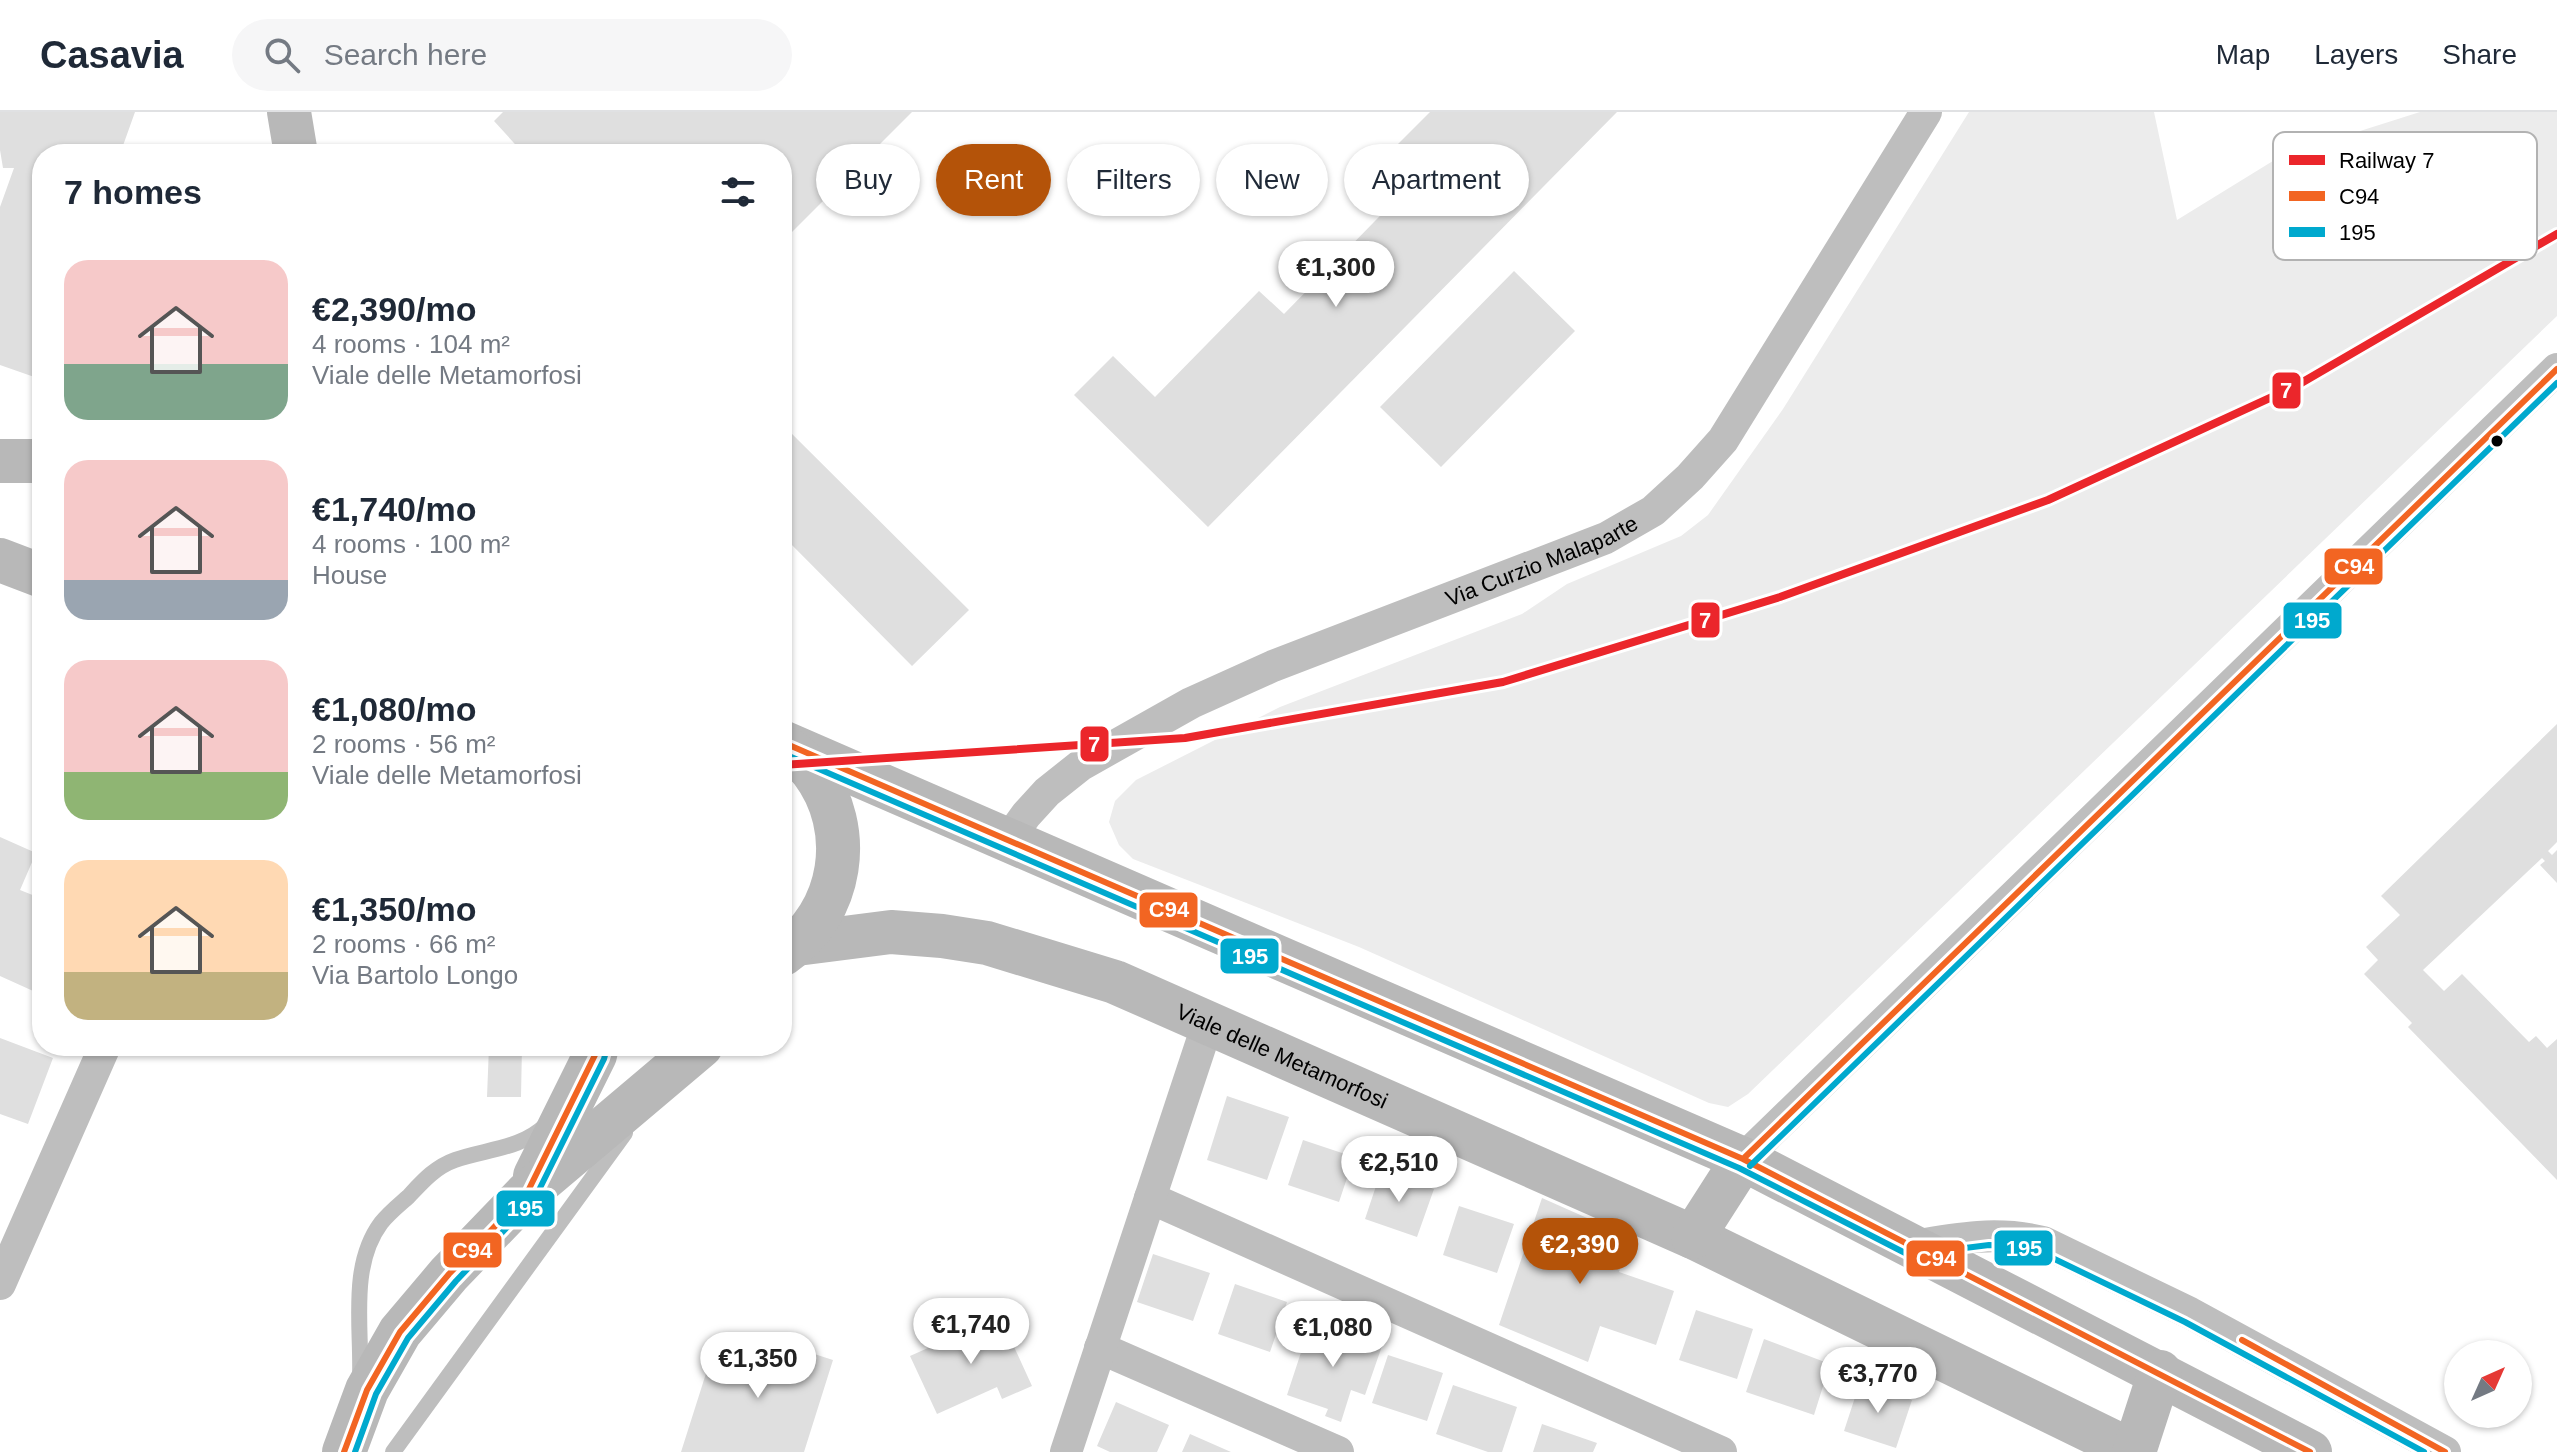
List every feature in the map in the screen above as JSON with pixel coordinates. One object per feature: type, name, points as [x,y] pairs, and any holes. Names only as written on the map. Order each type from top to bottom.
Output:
[{"type":"street","points":[[289,112],[294,144]]},
{"type":"street","name":"Via Curzio Malaparte","points":[[1008,840],[1047,792],[1081,765],[1191,703],[1273,666],[1606,538],[1653,511],[1690,477],[1723,440],[1926,112]]},
{"type":"street","points":[[1693,1237],[1743,1159],[2557,369]]},
{"type":"street","points":[[0,461],[32,461]]},
{"type":"street","points":[[0,560],[32,572]]},
{"type":"street","points":[[792,746],[1743,1159],[2310,1452]]},
{"type":"street","points":[[792,752],[811,770],[827,796],[837,824],[839,861],[828,903],[814,925],[792,948]]},
{"type":"street","name":"Viale delle Metamorfosi","points":[[792,952],[891,932],[942,936],[987,943],[1115,982],[1693,1237],[2134,1452],[2160,1372]]},
{"type":"street","points":[[1066,1452],[1208,1023]]},
{"type":"street","points":[[0,1284],[101,1056]]},
{"type":"street","points":[[527,1193],[595,1056]]},
{"type":"street","points":[[344,1452],[367,1390],[400,1332],[449,1274],[527,1193],[691,1056]]},
{"type":"street","points":[[1150,1198],[1719,1452]]},
{"type":"street","points":[[1913,1246],[1988,1235],[2016,1236],[2043,1242],[2190,1313],[2445,1452]]},
{"type":"street","points":[[1100,1348],[1338,1452]]},
{"type":"lane","points":[[393,1452],[623,1136],[693,1056]]},
{"type":"lane","points":[[359,1411],[361,1271],[368,1247],[381,1223],[442,1165],[469,1155],[505,1149],[538,1133],[573,1100]]},
{"type":"shaded area","points":[[1969,112],[2154,112],[2177,220],[2273,161],[2273,260],[2537,260],[2537,132],[2357,132],[2420,112],[2557,112],[2557,316],[1748,1094],[1728,1107],[1709,1103],[1359,947],[1133,859],[1119,845],[1109,822],[1115,801],[1136,780],[1280,707],[1522,614],[1567,584],[1681,536],[1708,515],[1783,409]]},
{"type":"building","points":[[0,112],[135,112],[124,144],[32,144],[32,376],[0,365],[0,207],[14,168],[3,168]]},
{"type":"building","points":[[503,112],[912,112],[880,144],[816,144],[816,208],[792,232],[792,144],[515,144],[494,121]]},
{"type":"building","points":[[1430,112],[1617,112],[1529,201],[1529,144],[1398,144]]},
{"type":"building","points":[[1380,216],[1515,216],[1208,527],[1074,395],[1113,356],[1155,397],[1259,291],[1284,314]]},
{"type":"building","points":[[1514,271],[1575,331],[1441,467],[1380,407]]},
{"type":"building","points":[[792,434],[969,610],[912,666],[792,545]]},
{"type":"building","points":[[2557,724],[2557,842],[2548,851],[2552,855],[2557,850],[2557,883],[2540,865],[2545,861],[2542,858],[2423,970],[2444,991],[2462,974],[2529,1042],[2536,1036],[2547,1048],[2557,1039],[2557,1180],[2408,1027],[2412,1023],[2364,974],[2378,960],[2366,947],[2400,915],[2381,896]]},
{"type":"building","points":[[0,837],[32,851],[32,862],[20,890],[32,895],[32,990],[0,976]]},
{"type":"building","points":[[0,1038],[32,1050],[32,1056],[53,1058],[28,1124],[0,1114]]},
{"type":"building","points":[[489,1056],[522,1056],[521,1097],[487,1097]]},
{"type":"building","points":[[1227,1096],[1289,1117],[1267,1180],[1207,1160]]},
{"type":"building","points":[[1303,1140],[1354,1157],[1339,1202],[1288,1185]]},
{"type":"building","points":[[1381,1171],[1434,1189],[1417,1237],[1365,1219]]},
{"type":"building","points":[[1542,1198],[1630,1237],[1619,1272],[1674,1291],[1656,1345],[1600,1326],[1588,1362],[1499,1325]]},
{"type":"building","points":[[1459,1206],[1514,1224],[1497,1273],[1443,1255]]},
{"type":"building","points":[[1153,1254],[1210,1273],[1193,1321],[1137,1302]]},
{"type":"building","points":[[1235,1284],[1287,1302],[1270,1352],[1218,1334]]},
{"type":"building","points":[[1696,1310],[1753,1329],[1737,1379],[1679,1360]]},
{"type":"building","points":[[1000,1316],[1032,1386],[1002,1399],[997,1387],[937,1414],[910,1356]]},
{"type":"building","points":[[1311,1322],[1382,1346],[1365,1395],[1351,1390],[1341,1422],[1325,1416],[1328,1409],[1287,1395]]},
{"type":"building","points":[[761,1337],[833,1360],[804,1452],[681,1452],[716,1342],[756,1355]]},
{"type":"building","points":[[1764,1339],[1830,1364],[1814,1415],[1746,1392]]},
{"type":"building","points":[[1388,1355],[1443,1373],[1427,1421],[1372,1403]]},
{"type":"building","points":[[1860,1382],[1912,1400],[1896,1448],[1844,1431]]},
{"type":"building","points":[[1453,1385],[1517,1407],[1502,1452],[1488,1452],[1436,1434]]},
{"type":"building","points":[[1116,1402],[1169,1425],[1157,1452],[1110,1452],[1097,1446]]},
{"type":"building","points":[[1542,1424],[1597,1443],[1593,1452],[1533,1452]]},
{"type":"building","points":[[1190,1434],[1231,1452],[1182,1452]]},
{"type":"rail line","name":"7","points":[[2537,246],[2557,234]]},
{"type":"rail line","name":"7","points":[[792,764],[1185,738],[1503,682],[1780,597],[2048,500],[2296,386],[2512,260]]},
{"type":"transit line","name":"C94","points":[[1743,1159],[2557,369]]},
{"type":"transit line","name":"195","points":[[1750,1166],[2557,383]]},
{"type":"transit line","name":"C94","points":[[792,746],[1743,1159],[2310,1452]]},
{"type":"transit line","name":"195","points":[[792,757],[1739,1168],[1909,1255],[1989,1245],[2015,1246],[2040,1252],[2185,1322],[2424,1452]]},
{"type":"transit line","name":"C94","points":[[344,1452],[367,1390],[400,1332],[449,1274],[527,1193],[595,1056]]},
{"type":"transit line","name":"195","points":[[355,1452],[376,1394],[408,1338],[456,1281],[535,1198],[605,1056]]},
{"type":"transit line","name":"C94","points":[[2242,1340],[2445,1452]]}]
